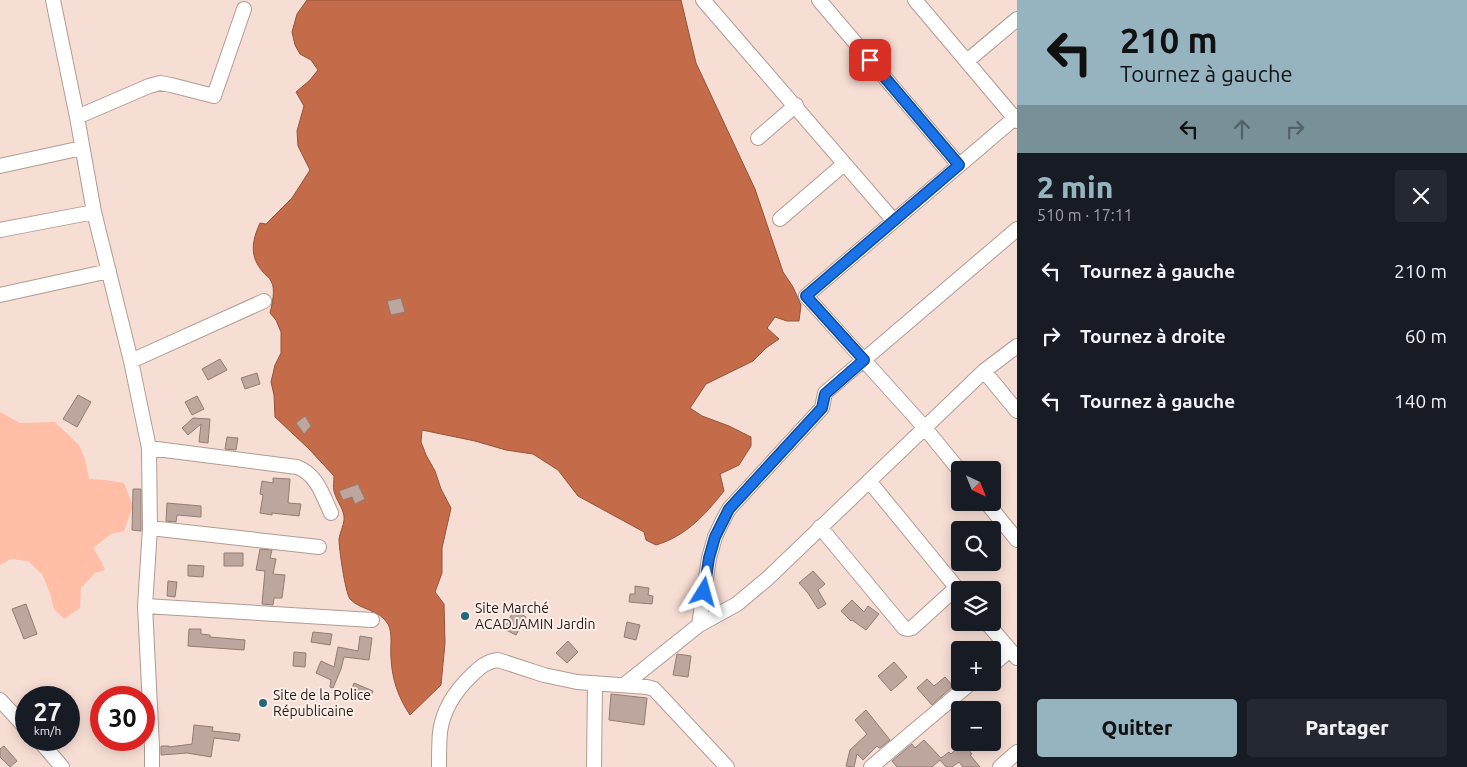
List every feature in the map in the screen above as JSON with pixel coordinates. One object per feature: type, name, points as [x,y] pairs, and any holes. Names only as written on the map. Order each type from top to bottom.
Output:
[{"type":"street","points":[[53,0],[94,212],[131,361],[149,448],[150,528],[145,606],[152,767]]},
{"type":"street","points":[[704,0],[894,221]]},
{"type":"street","points":[[819,0],[959,165]]},
{"type":"street","points":[[915,0],[1016,118],[806,296],[925,428],[952,461]]},
{"type":"street","points":[[77,117],[160,83],[214,96],[244,9]]},
{"type":"street","points":[[967,61],[1017,19]]},
{"type":"street","points":[[758,138],[796,105]]},
{"type":"street","points":[[0,166],[82,148]]},
{"type":"street","points":[[780,219],[844,164]]},
{"type":"street","points":[[0,230],[94,212]]},
{"type":"street","points":[[699,626],[709,558],[715,537],[729,509],[822,408],[825,394],[1017,229]]},
{"type":"street","points":[[0,295],[109,271]]},
{"type":"street","points":[[131,361],[264,301]]},
{"type":"street","points":[[624,685],[699,626],[737,604],[792,556],[984,372],[1017,346]]},
{"type":"street","points":[[984,372],[1017,411]]},
{"type":"street","points":[[149,448],[303,469],[315,480],[331,513]]},
{"type":"street","points":[[869,481],[951,581]]},
{"type":"street","points":[[993,511],[1017,540]]},
{"type":"street","points":[[150,528],[320,547]]},
{"type":"street","points":[[820,528],[904,628],[912,628],[951,596]]},
{"type":"street","points":[[145,606],[372,620]]},
{"type":"street","points":[[994,631],[1014,654],[1001,660]]},
{"type":"street","points":[[439,767],[440,732],[452,698],[482,666],[498,660],[544,675],[576,682],[654,689],[727,767]]},
{"type":"street","points":[[594,767],[595,683]]},
{"type":"street","points":[[871,767],[961,691]]},
{"type":"street","points":[[0,700],[15,716]]},
{"type":"street","points":[[48,751],[62,767]]},
{"type":"street","points":[[1000,767],[1017,752]]},
{"type":"shaded area","points":[[307,0],[681,0],[696,63],[755,189],[783,272],[793,287],[801,305],[799,321],[787,321],[775,317],[767,328],[779,339],[766,348],[753,361],[706,384],[690,408],[702,416],[751,437],[751,446],[739,465],[720,474],[724,491],[710,508],[686,530],[656,545],[646,540],[644,532],[578,496],[558,470],[533,454],[506,450],[475,441],[422,430],[421,442],[451,508],[442,548],[442,573],[435,592],[444,604],[445,643],[441,685],[410,715],[394,681],[388,624],[380,615],[354,603],[348,595],[339,539],[344,516],[334,491],[334,476],[275,417],[274,395],[271,382],[275,365],[281,353],[281,332],[276,320],[270,313],[273,297],[272,284],[259,266],[253,248],[260,223],[266,224],[292,198],[310,170],[298,146],[297,131],[304,106],[296,92],[318,70],[311,60],[300,54],[295,45],[292,32],[297,14]]},
{"type":"shaded area","points":[[0,412],[20,423],[55,422],[79,445],[85,459],[89,479],[124,483],[133,506],[124,531],[111,534],[93,548],[105,570],[95,573],[81,588],[80,608],[64,619],[54,609],[42,574],[28,561],[11,559],[0,565]]},
{"type":"building","points":[[401,298],[405,312],[391,315],[387,301]]},
{"type":"building","points":[[220,359],[227,370],[208,380],[202,369]]},
{"type":"building","points":[[257,373],[260,384],[245,389],[241,378]]},
{"type":"building","points":[[78,395],[91,402],[77,427],[63,419]]},
{"type":"building","points":[[197,396],[204,409],[192,415],[185,402]]},
{"type":"building","points":[[305,416],[311,426],[304,434],[296,423]]},
{"type":"building","points":[[193,418],[210,419],[208,443],[199,442],[201,424],[188,435],[182,428]]},
{"type":"building","points":[[227,437],[238,438],[236,450],[225,449]]},
{"type":"building","points":[[273,478],[290,479],[288,503],[301,504],[299,516],[260,513],[263,495],[260,494],[262,481],[273,483]]},
{"type":"building","points":[[358,484],[365,499],[355,504],[352,497],[343,500],[339,491]]},
{"type":"building","points":[[133,489],[141,489],[141,531],[132,530]]},
{"type":"building","points":[[167,503],[201,506],[201,517],[177,515],[176,522],[166,521]]},
{"type":"building","points":[[260,549],[272,550],[270,558],[276,559],[273,574],[285,575],[282,598],[274,598],[273,605],[262,604],[265,571],[256,570]]},
{"type":"building","points":[[224,553],[243,553],[243,566],[224,566]]},
{"type":"building","points":[[188,565],[204,566],[203,577],[188,576]]},
{"type":"building","points":[[813,571],[825,584],[818,590],[826,604],[818,609],[799,583]]},
{"type":"building","points":[[168,581],[177,582],[175,597],[167,596]]},
{"type":"building","points":[[635,586],[649,588],[648,595],[653,596],[652,604],[629,602],[630,594],[635,594]]},
{"type":"building","points":[[852,600],[864,612],[868,606],[879,614],[866,630],[851,621],[841,611]]},
{"type":"building","points":[[26,604],[37,634],[24,639],[12,609]]},
{"type":"building","points":[[514,610],[526,617],[516,635],[504,629]]},
{"type":"building","points":[[627,622],[640,625],[636,640],[624,637]]},
{"type":"building","points":[[189,629],[201,629],[201,634],[210,635],[210,637],[245,640],[244,650],[188,646]]},
{"type":"building","points":[[313,632],[332,634],[330,645],[311,642]]},
{"type":"building","points":[[360,636],[372,638],[369,660],[344,657],[333,688],[330,687],[331,680],[316,673],[321,661],[334,667],[338,647],[358,651]]},
{"type":"building","points":[[568,641],[578,652],[567,663],[556,653]]},
{"type":"building","points":[[294,652],[306,653],[305,667],[293,666]]},
{"type":"building","points":[[677,654],[691,656],[688,677],[673,675]]},
{"type":"building","points":[[894,662],[907,677],[891,691],[878,676]]},
{"type":"building","points":[[945,677],[951,684],[951,688],[932,705],[917,688],[927,679],[934,686]]},
{"type":"building","points":[[354,683],[373,691],[369,701],[350,693]]},
{"type":"building","points":[[611,694],[647,698],[644,725],[609,720]]},
{"type":"building","points":[[866,710],[890,740],[880,748],[877,746],[863,760],[857,754],[854,767],[846,766],[850,750],[867,734],[855,720]]},
{"type":"building","points":[[194,725],[213,727],[212,731],[240,734],[239,741],[214,738],[211,757],[187,753],[161,755],[161,746],[169,747],[192,744]]},
{"type":"building","points":[[924,740],[941,758],[949,752],[951,754],[954,751],[970,751],[972,754],[970,755],[980,767],[963,767],[959,762],[952,767],[946,767],[940,760],[932,767],[897,767],[892,761],[912,744],[915,748]]},
{"type":"building","points":[[4,746],[17,761],[10,767],[0,757],[0,749]]},
{"type":"place","name":"Site Marché ACADJAMIN Jardin","points":[[465,616]]},
{"type":"place","name":"Site de la Police Républicaine","points":[[263,703]]},
{"type":"route","points":[[704,592],[709,558],[715,537],[729,509],[822,408],[825,394],[864,360],[806,296],[959,165],[870,60]]}]
